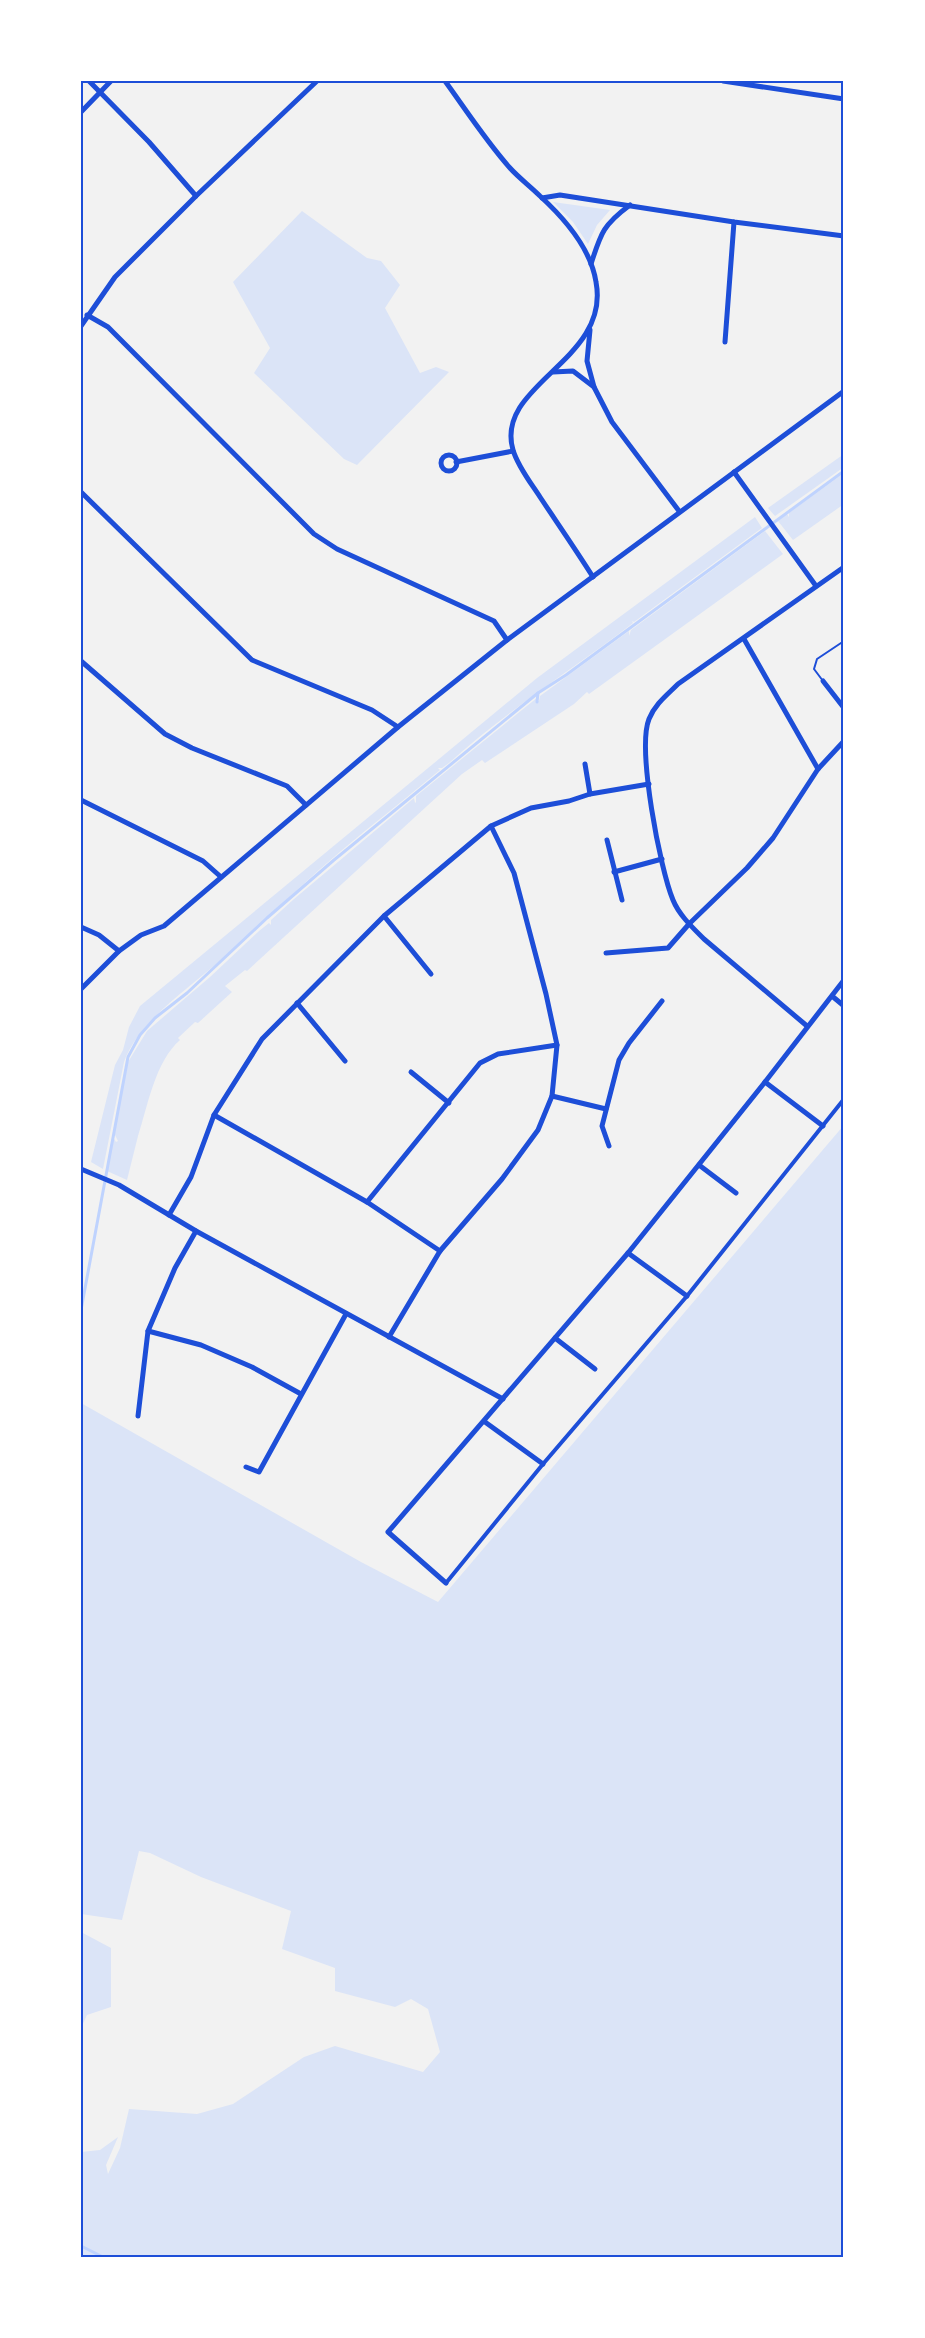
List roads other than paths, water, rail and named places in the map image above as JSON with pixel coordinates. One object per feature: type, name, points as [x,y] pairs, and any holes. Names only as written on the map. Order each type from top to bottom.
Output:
[{"type":"street","points":[[89,81],[196,196]]},
{"type":"street","points":[[81,112],[111,81]]},
{"type":"street","points":[[81,326],[115,277],[317,81]]},
{"type":"street","points":[[445,81],[510,168],[542,198],[575,235],[591,265],[596,281],[598,301],[590,329],[587,361],[594,387],[612,422],[679,511]]},
{"type":"street","points":[[723,81],[844,99]]},
{"type":"street","points":[[542,198],[560,195],[734,222],[844,236]]},
{"type":"street","points":[[591,265],[599,240],[609,221],[630,205]]},
{"type":"street","points":[[725,342],[734,222]]},
{"type":"street","points":[[87,315],[108,327],[314,534],[337,549],[494,621],[507,640]]},
{"type":"street","points":[[590,329],[572,352],[520,404],[510,427],[513,451],[522,470],[593,577]]},
{"type":"street","points":[[553,372],[573,371],[594,387]]},
{"type":"street","points":[[81,989],[119,951],[141,934],[164,926],[398,728],[507,640],[844,391]]},
{"type":"street","points":[[456,462],[513,451]]},
{"type":"street","points":[[734,472],[816,586]]},
{"type":"street","points":[[81,492],[252,660],[372,710],[398,728]]},
{"type":"street","points":[[807,1026],[689,924],[673,901],[662,859],[649,784],[645,733],[657,704],[678,684],[844,567]]},
{"type":"street","points":[[744,639],[818,769]]},
{"type":"street","points":[[81,661],[165,734],[287,786],[306,805]]},
{"type":"street","points":[[823,681],[844,708]]},
{"type":"street","points":[[606,953],[668,948],[689,924],[747,868],[773,838],[818,769],[844,741]]},
{"type":"street","points":[[585,764],[590,794]]},
{"type":"street","points":[[169,1215],[191,1177],[214,1115],[262,1039],[384,916],[491,826],[531,808],[569,801],[590,794],[649,784]]},
{"type":"street","points":[[81,800],[203,861],[221,877]]},
{"type":"street","points":[[389,1337],[440,1251],[502,1179],[538,1130],[552,1096],[557,1045],[546,994],[514,873],[491,826]]},
{"type":"street","points":[[606,840],[622,900]]},
{"type":"street","points":[[614,872],[662,859]]},
{"type":"street","points":[[384,916],[431,974]]},
{"type":"street","points":[[81,927],[99,935],[119,951]]},
{"type":"street","points":[[844,980],[765,1083],[628,1253],[485,1422],[388,1532],[447,1583],[543,1464],[687,1296],[844,1100]]},
{"type":"street","points":[[831,996],[844,1006]]},
{"type":"street","points":[[609,1146],[602,1126],[619,1060],[629,1043],[662,1001]]},
{"type":"street","points":[[297,1003],[345,1061]]},
{"type":"street","points":[[367,1202],[480,1063],[498,1054],[557,1045]]},
{"type":"street","points":[[411,1072],[449,1102]]},
{"type":"street","points":[[765,1083],[823,1126]]},
{"type":"street","points":[[552,1096],[606,1109]]},
{"type":"street","points":[[214,1115],[367,1202],[440,1251]]},
{"type":"street","points":[[699,1165],[736,1193]]},
{"type":"street","points":[[81,1169],[115,1183],[196,1231],[503,1399]]},
{"type":"street","points":[[138,1416],[148,1331],[175,1268],[196,1231]]},
{"type":"street","points":[[628,1253],[687,1296]]},
{"type":"street","points":[[246,1467],[259,1472],[346,1314]]},
{"type":"street","points":[[148,1331],[201,1345],[252,1367],[301,1394]]},
{"type":"street","points":[[555,1338],[595,1369]]},
{"type":"street","points":[[485,1422],[543,1464]]},
{"type":"lane","points":[[823,681],[814,669],[817,659],[844,641]]},
{"type":"waterway","points":[[81,1310],[128,1057],[140,1035],[155,1018],[187,993],[267,918],[334,860],[538,693],[566,675],[844,471]]},
{"type":"waterway","points":[[537,702],[538,693]]},
{"type":"waterway","points":[[81,2246],[103,2257]]}]
